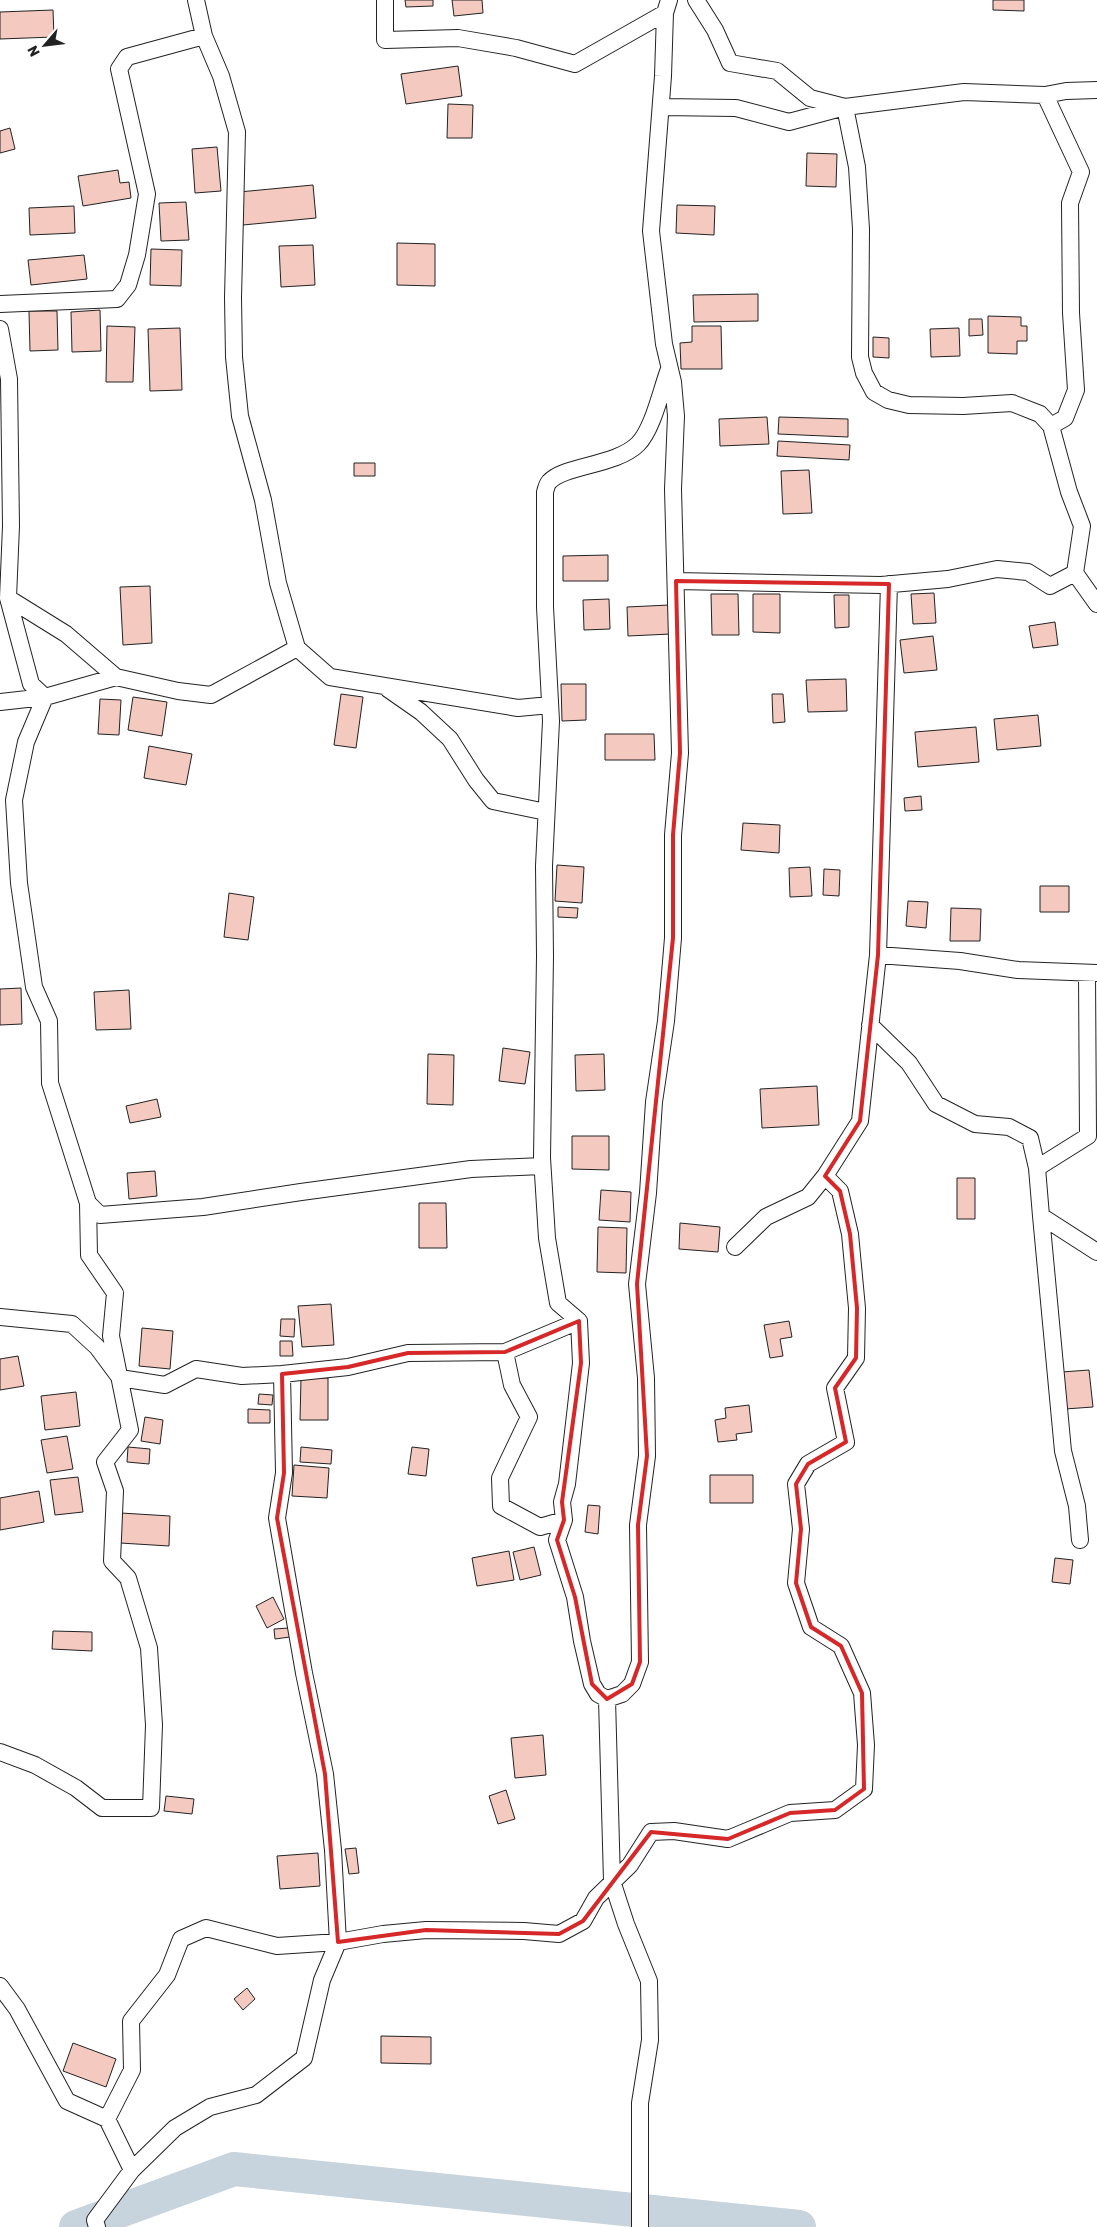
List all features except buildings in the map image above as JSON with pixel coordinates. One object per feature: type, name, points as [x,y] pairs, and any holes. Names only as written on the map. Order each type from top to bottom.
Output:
[{"type":"street","points":[[196,0],[204,36],[221,76],[237,132],[233,298],[234,357],[240,416],[263,500],[278,583],[297,648],[330,677],[518,708],[550,705]]},
{"type":"street","points":[[385,0],[385,40],[458,38],[516,48],[575,64],[667,7]]},
{"type":"street","points":[[696,0],[714,30],[730,63],[777,71],[810,98],[845,107]]},
{"type":"street","points":[[667,7],[661,107],[650,231],[664,344],[669,368],[676,416],[673,489],[680,753],[673,835],[673,938],[666,1022],[654,1102],[648,1193],[637,1284],[646,1378],[647,1456],[638,1525],[640,1662],[632,1684],[622,1694],[608,1699],[598,1694],[590,1675],[575,1597],[557,1540],[564,1520],[562,1502],[568,1484],[580,1362],[579,1321],[558,1303],[547,1238],[542,1166],[545,956],[544,866],[550,705],[545,607],[545,492],[548,482],[558,476],[598,465],[638,445],[646,432],[669,368]]},
{"type":"street","points":[[0,304],[117,299],[128,285],[137,255],[146,194],[119,69],[128,57],[204,36]]},
{"type":"street","points":[[661,107],[736,108],[789,122],[845,107],[964,92],[1045,95],[1066,91],[1097,90]]},
{"type":"street","points":[[1045,95],[1081,172],[1070,203],[1071,313],[1076,390],[1065,418],[1052,426]]},
{"type":"street","points":[[676,581],[890,584],[948,579],[997,569],[1028,572],[1050,586],[1074,573],[1090,526],[1069,492],[1052,426],[1040,414],[1012,403],[963,406],[909,405],[888,400],[874,392],[864,373],[860,357],[861,229],[857,167],[845,107]]},
{"type":"street","points":[[0,329],[8,379],[11,526],[8,598],[31,684],[45,697]]},
{"type":"street","points":[[1074,573],[1097,604]]},
{"type":"street","points":[[735,1247],[766,1217],[808,1197],[825,1176],[860,1121],[878,955],[890,584]]},
{"type":"street","points":[[8,598],[66,634],[116,677],[178,691],[211,695],[297,648]]},
{"type":"street","points":[[0,702],[45,697],[116,677]]},
{"type":"street","points":[[384,686],[421,712],[450,739],[476,780],[493,801],[546,812]]},
{"type":"street","points":[[0,1752],[35,1765],[76,1788],[102,1808],[151,1808],[154,1725],[150,1648],[128,1578],[112,1561],[115,1491],[105,1462],[130,1430],[111,1336],[115,1293],[89,1255],[88,1203],[50,1083],[49,1021],[34,987],[19,883],[14,800],[26,742],[45,697]]},
{"type":"street","points":[[878,955],[960,961],[1018,970],[1092,973],[1088,1136],[1037,1168]]},
{"type":"street","points":[[870,1025],[909,1063],[936,1104],[975,1124],[1009,1127],[1030,1138],[1037,1168],[1063,1451],[1077,1506],[1080,1540]]},
{"type":"street","points":[[88,1203],[100,1215],[203,1207],[445,1172],[542,1166]]},
{"type":"street","points":[[107,2120],[132,2070],[131,2021],[167,1975],[181,1939],[206,1928],[278,1946],[338,1942],[383,1934],[426,1930],[524,1931],[559,1934],[583,1921],[596,1898],[630,1865],[651,1832],[674,1831],[728,1839],[790,1812],[835,1810],[864,1789],[866,1745],[862,1693],[842,1646],[812,1627],[796,1584],[802,1529],[796,1484],[808,1464],[846,1442],[835,1388],[856,1358],[857,1308],[850,1234],[840,1191],[825,1176]]},
{"type":"street","points":[[1042,1216],[1097,1252]]},
{"type":"street","points":[[0,1316],[72,1324],[97,1347],[120,1378],[165,1385],[196,1369],[242,1376],[282,1374],[348,1367],[408,1352],[505,1352],[579,1321]]},
{"type":"street","points":[[505,1352],[512,1385],[529,1417],[500,1478],[501,1506],[540,1526],[564,1520]]},
{"type":"street","points":[[97,2227],[95,2220],[132,2170],[175,2128],[210,2107],[256,2095],[304,2058],[322,1980],[338,1942],[333,1850],[325,1774],[304,1673],[277,1518],[284,1473],[282,1374]]},
{"type":"street","points":[[608,1699],[612,1881],[626,1924],[649,1981],[650,2040],[640,2103],[640,2227]]},
{"type":"street","points":[[0,1986],[17,2009],[66,2101],[107,2120],[132,2170]]},
{"type":"highlighted area","points":[[676,581],[889,584],[878,955],[860,1121],[825,1176],[840,1191],[850,1234],[857,1308],[856,1358],[835,1388],[846,1442],[808,1464],[796,1484],[801,1529],[796,1583],[811,1627],[841,1646],[862,1693],[864,1789],[835,1810],[790,1813],[728,1839],[651,1832],[583,1921],[559,1934],[426,1930],[338,1942],[325,1774],[277,1518],[284,1473],[282,1374],[348,1367],[408,1353],[505,1352],[579,1321],[581,1363],[562,1502],[564,1520],[557,1540],[575,1597],[592,1684],[607,1699],[632,1684],[640,1662],[638,1525],[647,1456],[637,1284],[673,938],[673,835],[680,753]]},
{"type":"waterway","points":[[76,2227],[234,2169],[799,2227]]}]
